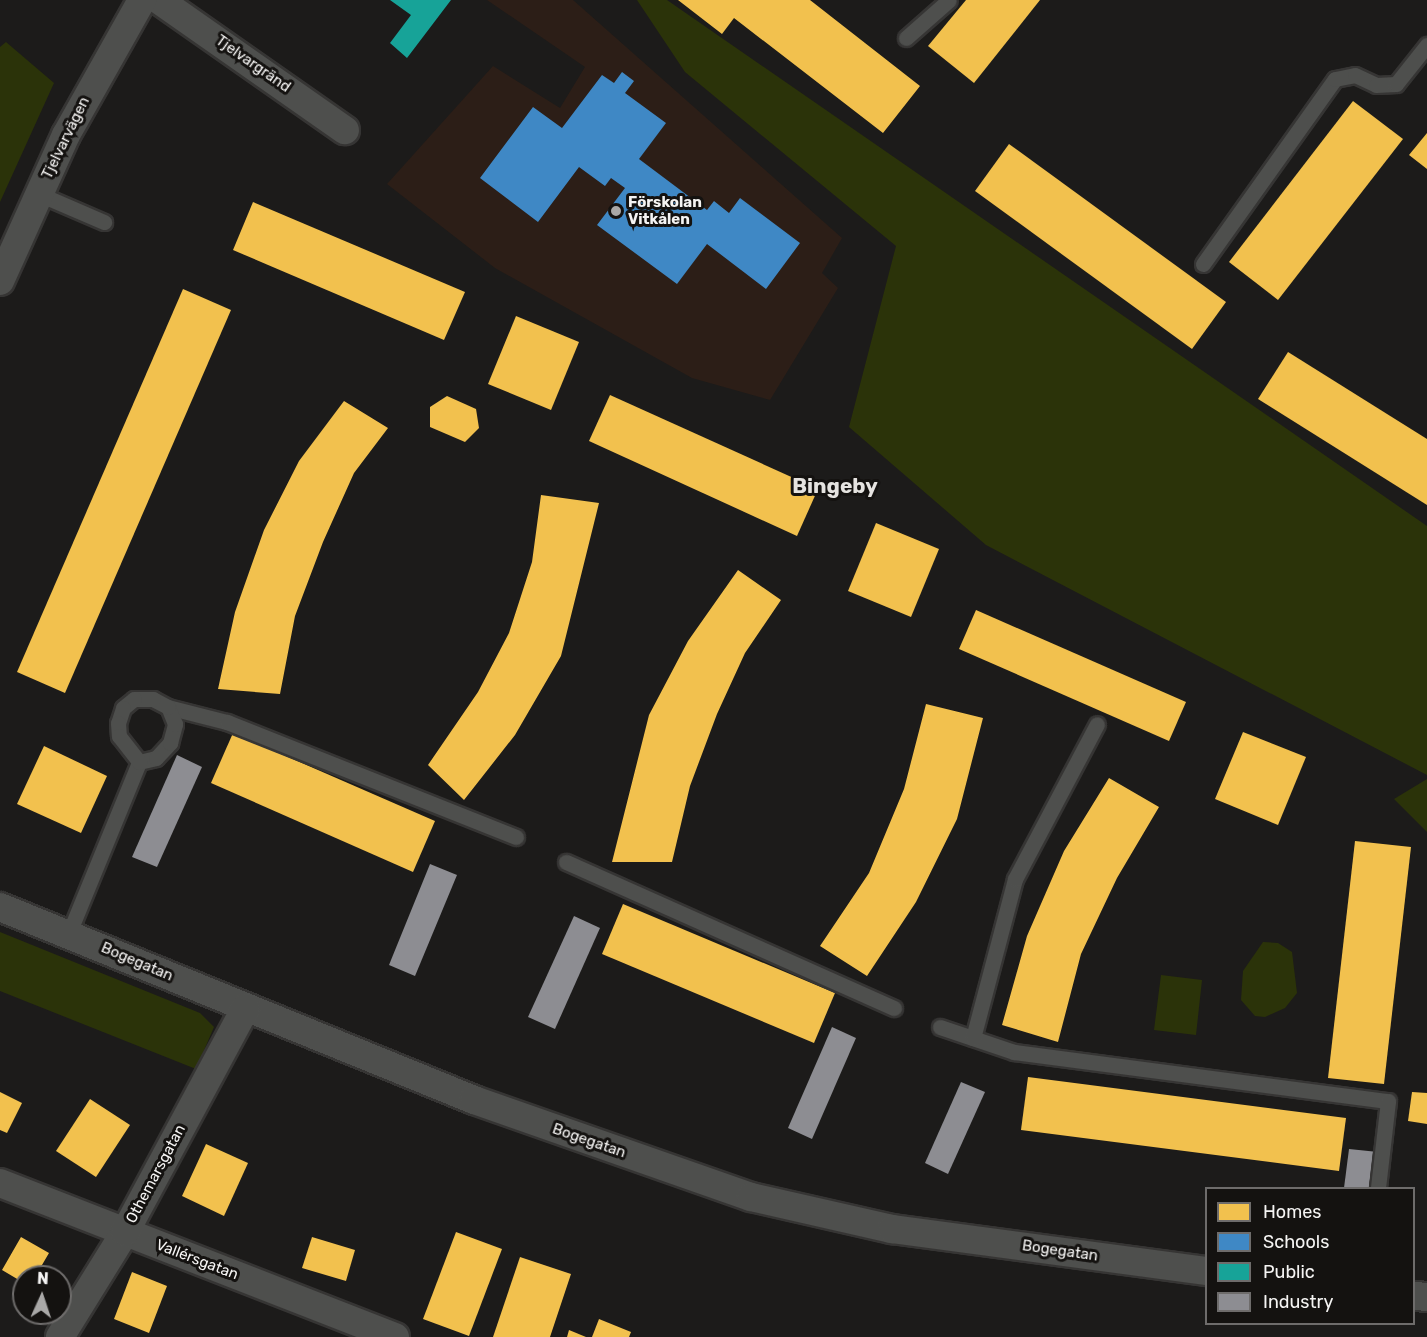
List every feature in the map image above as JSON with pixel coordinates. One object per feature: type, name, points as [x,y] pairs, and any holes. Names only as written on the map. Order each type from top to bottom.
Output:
[{"type":"street","name":"Tjelvarvägen","points":[[0,282],[39,194],[142,0]]},
{"type":"street","name":"Tjelvargränd","points":[[159,0],[345,130]]},
{"type":"street","name":"Bogegatan","points":[[0,907],[69,933],[474,1100],[751,1197],[892,1229],[1205,1271]]},
{"type":"street","name":"Othemarsgatan","points":[[60,1337],[125,1232],[246,1007]]},
{"type":"street","name":"Vallérsgatan","points":[[0,1183],[395,1337]]},
{"type":"lane","points":[[906,38],[949,0]]},
{"type":"lane","points":[[1203,264],[1335,79],[1355,75],[1376,85],[1396,84],[1427,45]]},
{"type":"lane","points":[[39,194],[104,222]]},
{"type":"lane","points":[[139,762],[119,736],[123,708],[134,699],[153,699],[168,707],[227,722],[516,837]]},
{"type":"lane","points":[[139,762],[156,758],[171,742],[175,724],[168,707]]},
{"type":"lane","points":[[973,1038],[1015,879],[1097,724]]},
{"type":"lane","points":[[69,933],[139,762]]},
{"type":"lane","points":[[566,862],[894,1008]]},
{"type":"lane","points":[[940,1028],[1014,1052],[1388,1101],[1378,1187]]},
{"type":"shaded area","name":"Förskolan Vitkålen","points":[[487,0],[573,0],[842,238],[822,273],[838,288],[770,400],[692,378],[495,268],[387,184],[493,66],[560,108],[585,67]]},
{"type":"green space","points":[[637,0],[667,0],[1427,526],[1427,775],[986,545],[849,427],[896,246],[685,72]]},
{"type":"green space","points":[[6,42],[54,83],[0,202],[0,47]]},
{"type":"green space","points":[[1427,779],[1427,832],[1394,799]]},
{"type":"green space","points":[[0,932],[200,1013],[214,1027],[196,1069],[0,991]]},
{"type":"green space","points":[[1263,942],[1278,943],[1292,952],[1297,993],[1285,1008],[1265,1017],[1255,1016],[1241,1000],[1243,971]]},
{"type":"green space","points":[[1161,975],[1202,980],[1196,1035],[1154,1030]]},
{"type":"building: Homes","points":[[678,0],[810,0],[920,86],[883,133],[734,18],[722,34]]},
{"type":"building: Homes","points":[[966,0],[1040,0],[974,83],[928,46]]},
{"type":"building: Homes","points":[[1353,101],[1403,139],[1278,300],[1229,262]]},
{"type":"building: Homes","points":[[1427,133],[1427,169],[1409,155]]},
{"type":"building: Homes","points":[[1009,144],[1226,302],[1192,349],[975,191]]},
{"type":"building: Homes","points":[[253,202],[465,292],[444,340],[233,250]]},
{"type":"building: Homes","points":[[183,289],[231,310],[65,693],[17,672]]},
{"type":"building: Homes","points":[[516,316],[579,342],[551,410],[488,384]]},
{"type":"building: Homes","points":[[1288,352],[1427,439],[1427,505],[1258,399]]},
{"type":"building: Homes","points":[[610,395],[818,489],[797,536],[589,441]]},
{"type":"building: Homes","points":[[447,396],[476,409],[479,428],[465,442],[430,427],[430,407]]},
{"type":"building: Homes","points":[[344,401],[388,428],[354,473],[323,542],[295,616],[280,694],[218,689],[235,612],[264,530],[299,461]]},
{"type":"building: Homes","points":[[541,495],[599,503],[561,656],[515,735],[464,800],[428,765],[478,692],[509,633],[532,562]]},
{"type":"building: Homes","points":[[876,523],[939,549],[911,617],[848,591]]},
{"type":"building: Homes","points":[[738,570],[781,600],[745,653],[717,714],[690,786],[672,862],[612,862],[649,715],[688,641]]},
{"type":"building: Homes","points":[[976,610],[1186,702],[1169,741],[959,649]]},
{"type":"building: Homes","points":[[926,704],[983,718],[957,819],[916,902],[867,976],[820,946],[869,873],[904,789]]},
{"type":"building: Homes","points":[[1243,732],[1306,757],[1278,825],[1215,799]]},
{"type":"building: Homes","points":[[233,733],[435,821],[413,872],[211,783]]},
{"type":"building: Homes","points":[[44,746],[107,776],[81,833],[17,804]]},
{"type":"building: Homes","points":[[1109,778],[1159,807],[1117,878],[1081,954],[1058,1042],[1002,1025],[1027,936],[1064,851]]},
{"type":"building: Homes","points":[[1355,841],[1411,847],[1384,1084],[1328,1078]]},
{"type":"building: Homes","points":[[623,904],[835,993],[814,1043],[602,954]]},
{"type":"building: Homes","points":[[1028,1077],[1346,1118],[1339,1171],[1021,1130]]},
{"type":"building: Homes","points":[[0,1092],[22,1103],[7,1133],[0,1130]]},
{"type":"building: Homes","points":[[1412,1092],[1427,1093],[1427,1124],[1408,1121]]},
{"type":"building: Homes","points":[[90,1099],[130,1125],[96,1177],[56,1151]]},
{"type":"building: Homes","points":[[206,1144],[248,1163],[224,1216],[182,1196]]},
{"type":"building: Homes","points":[[456,1232],[502,1249],[469,1336],[423,1319]]},
{"type":"building: Homes","points":[[21,1237],[49,1253],[42,1265],[12,1265],[12,1276],[2,1270]]},
{"type":"building: Homes","points":[[312,1237],[355,1250],[346,1281],[302,1268]]},
{"type":"building: Homes","points":[[520,1257],[571,1274],[550,1337],[493,1337]]},
{"type":"building: Homes","points":[[132,1272],[167,1286],[149,1333],[114,1319]]},
{"type":"building: Homes","points":[[599,1319],[631,1332],[629,1337],[592,1337]]},
{"type":"building: Homes","points":[[569,1330],[586,1337],[567,1337]]},
{"type":"building: Schools","points":[[622,72],[634,81],[625,93],[666,123],[639,159],[707,210],[714,201],[729,213],[740,198],[800,243],[766,289],[707,244],[677,284],[597,225],[625,188],[611,178],[605,186],[579,167],[538,222],[480,178],[533,107],[562,128],[602,75],[614,83]]},
{"type":"building: Public","points":[[390,0],[451,0],[407,58],[390,43],[411,15]]},
{"type":"building: Industry","points":[[177,755],[202,767],[157,867],[132,857]]},
{"type":"building: Industry","points":[[430,864],[457,875],[415,976],[389,965]]},
{"type":"building: Industry","points":[[574,916],[600,928],[555,1029],[528,1017]]},
{"type":"building: Industry","points":[[832,1027],[856,1038],[812,1139],[788,1128]]},
{"type":"building: Industry","points":[[961,1082],[985,1092],[948,1174],[925,1163]]},
{"type":"building: Industry","points":[[1349,1149],[1378,1152],[1374,1187],[1344,1187]]},
{"type":"place","name":"Förskolan Vitkålen","points":[[616,211]]},
{"type":"district","name":"Bingeby","points":[[835,486]]}]
